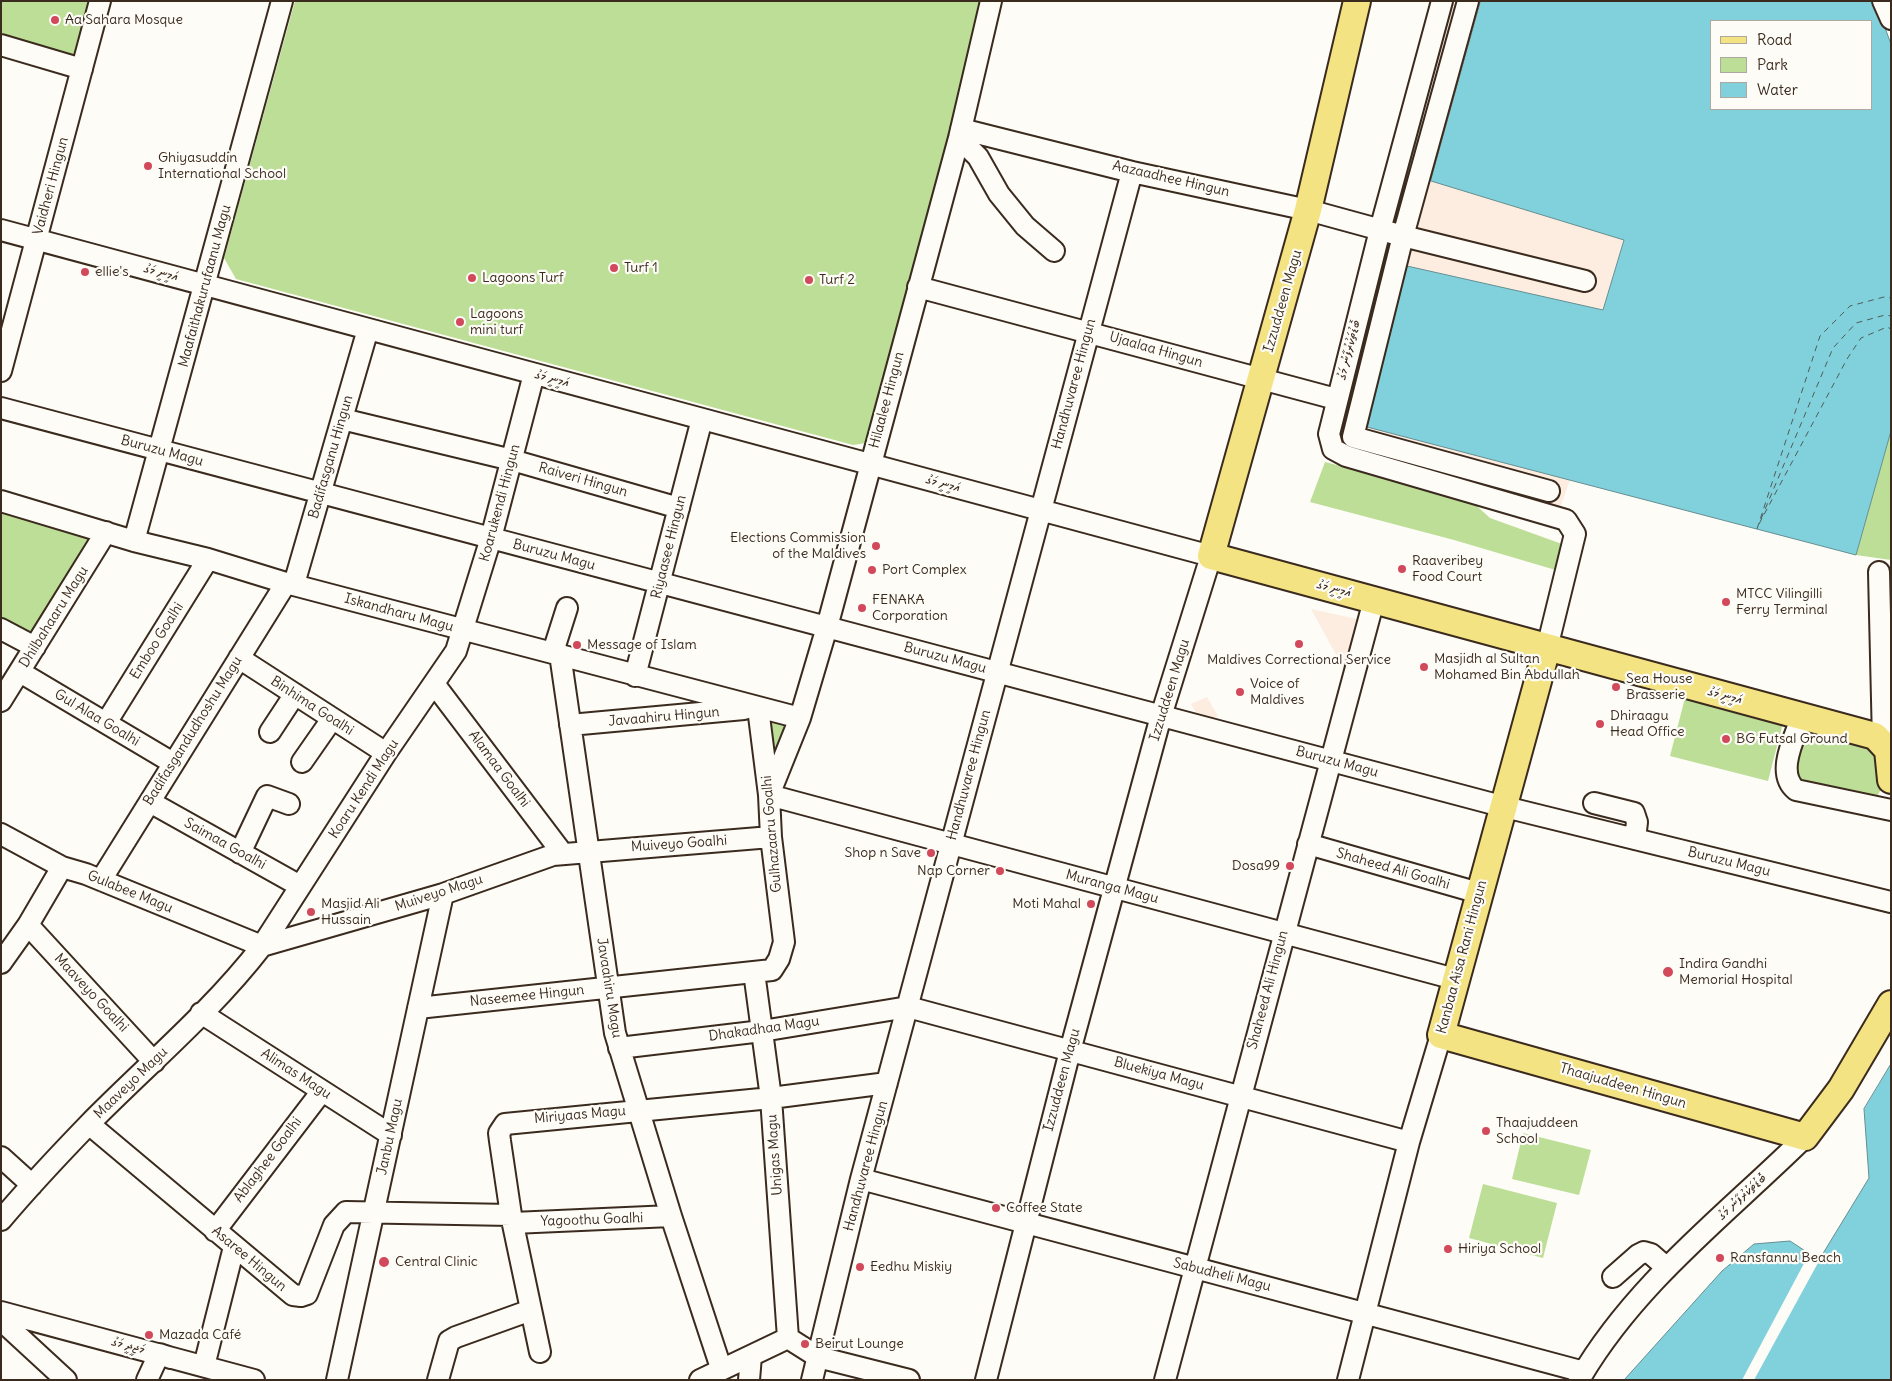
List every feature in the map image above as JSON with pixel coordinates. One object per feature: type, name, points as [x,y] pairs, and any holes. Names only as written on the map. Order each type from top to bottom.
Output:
[{"type":"main road","name":"Izzuddeen Magu","points":[[1211,556],[1308,210],[1357,1]]},
{"type":"main road","name":"އަމީނީ މަގު","points":[[1211,556],[1876,736],[1883,742]]},
{"type":"main road","name":"Kanbaa Aisa Rani Hingun","points":[[1441,1035],[1548,648]]},
{"type":"main road","points":[[1883,742],[1890,757],[1891,780]]},
{"type":"main road","name":"ބޮޑުތަކުރުފާނު މަގު","points":[[1805,1137],[1820,1120],[1841,1089],[1891,1004]]},
{"type":"main road","name":"Thaajuddeen Hingun","points":[[1441,1035],[1805,1137]]},
{"type":"street","name":"Vaidheri Hingun","points":[[1,371],[100,1]]},
{"type":"street","name":"Maafaithakurufaanu Magu","points":[[134,541],[282,1]]},
{"type":"street","name":"Hilaalee Hingun","points":[[769,795],[800,718],[826,627],[960,134],[991,1]]},
{"type":"street","name":"ބޮޑުތަކުރުފާނު މަގު","points":[[1442,1],[1380,230],[1336,399],[1329,434],[1334,448],[1346,456],[1549,514],[1566,520],[1575,534]]},
{"type":"street","points":[[1468,1],[1403,236],[1353,437],[1549,491]]},
{"type":"street","points":[[1883,1],[1891,19]]},
{"type":"street","points":[[1,45],[82,69]]},
{"type":"street","points":[[960,134],[978,157],[999,194],[1025,226],[1054,251]]},
{"type":"street","name":"Aazaadhee Hingun","points":[[960,134],[1308,210],[1403,236],[1585,281]]},
{"type":"street","name":"Handhuvaree Hingun","points":[[812,1380],[861,1179],[1132,172]]},
{"type":"street","name":"އަމީނީ މަގު","points":[[1,230],[1211,556]]},
{"type":"street","name":"Ujaalaa Hingun","points":[[918,287],[1336,399]]},
{"type":"street","name":"Badifasganu Hingun","points":[[290,583],[322,493],[368,329]]},
{"type":"street","name":"Koarukendi Hingun","points":[[464,631],[491,538],[534,374]]},
{"type":"street","name":"Buruzu Magu","points":[[1,408],[1505,807],[1891,902]]},
{"type":"street","name":"Raiveri Hingun","points":[[342,419],[512,460],[678,508]]},
{"type":"street","name":"Riyaasee Hingun","points":[[635,676],[661,583],[678,508],[702,419]]},
{"type":"street","name":"Iskandharu Magu","points":[[1,501],[134,541],[208,559],[464,631],[556,653],[635,676],[800,718]]},
{"type":"street","name":"Dhilbahaaru Magu","points":[[1,701],[106,532]]},
{"type":"street","name":"Kanbaa Aisa Rani Hingun","points":[[1548,648],[1575,534]]},
{"type":"street","name":"Izzuddeen Magu","points":[[986,1380],[1027,1224],[1044,1147],[1116,888],[1161,716],[1211,556]]},
{"type":"street","name":"Emboo Goalhi","points":[[106,723],[208,559]]},
{"type":"street","points":[[1879,572],[1883,742]]},
{"type":"street","name":"Badifasgandudhoshu Magu","points":[[101,880],[239,658],[290,583]]},
{"type":"street","name":"Shaheed Ali Hingun","points":[[1165,1380],[1239,1096],[1374,600]]},
{"type":"street","points":[[556,653],[567,608]]},
{"type":"street","points":[[1,629],[35,647]]},
{"type":"street","name":"Koaru Kendi Magu","points":[[262,946],[386,754],[435,685],[456,651],[464,631]]},
{"type":"street","name":"Javaahiru Magu","points":[[556,653],[570,726],[615,1033],[671,1216],[722,1368]]},
{"type":"street","name":"Binhima Goalhi","points":[[239,658],[386,754]]},
{"type":"street","name":"Gul Alaa Goalhi","points":[[20,672],[174,763]]},
{"type":"street","name":"Alamaa Goalhi","points":[[435,685],[563,854]]},
{"type":"street","points":[[270,732],[295,694]]},
{"type":"street","name":"Javaahiru Hingun","points":[[570,726],[758,708]]},
{"type":"street","name":"Gulhazaaru Goalhi","points":[[758,708],[769,795],[770,837],[784,942],[779,959]]},
{"type":"street","points":[[1802,716],[1787,765],[1786,775],[1788,783],[1796,790],[1891,810]]},
{"type":"street","points":[[302,762],[332,719]]},
{"type":"street","name":"Muranga Magu","points":[[769,795],[1455,979]]},
{"type":"street","points":[[240,853],[267,796],[289,804]]},
{"type":"street","name":"Saimaa Goalhi","points":[[150,802],[300,886]]},
{"type":"street","points":[[1594,803],[1634,813],[1637,822],[1635,839]]},
{"type":"street","name":"Gulabee Magu","points":[[1,834],[62,867],[101,880],[262,946]]},
{"type":"street","name":"Muiveyo Goalhi","points":[[588,850],[770,837]]},
{"type":"street","name":"Shaheed Ali Goalhi","points":[[1308,844],[1479,893]]},
{"type":"street","name":"Muiveyo Magu","points":[[262,946],[443,894],[553,855],[588,850]]},
{"type":"street","points":[[1,962],[28,925],[62,867]]},
{"type":"street","name":"Janbu Magu","points":[[337,1380],[443,894]]},
{"type":"street","name":"Maaveyo Goalhi","points":[[28,925],[154,1062]]},
{"type":"street","name":"Maaveyo Magu","points":[[1,1220],[89,1124],[154,1062],[247,965],[262,946]]},
{"type":"street","name":"Naseemee Hingun","points":[[418,1008],[772,970],[779,959]]},
{"type":"street","name":"Unigas Magu","points":[[754,972],[771,1098],[788,1338]]},
{"type":"street","name":"Dhakadhaa Magu","points":[[619,1048],[762,1031],[908,1007]]},
{"type":"street","name":"Bluekiya Magu","points":[[908,1007],[1409,1142]]},
{"type":"street","name":"Alimas Magu","points":[[201,1013],[391,1135]]},
{"type":"street","name":"Kanbaa Aisa Rani Hingun","points":[[1348,1380],[1409,1142],[1441,1035]]},
{"type":"street","name":"Miriyaas Magu","points":[[540,1352],[512,1219],[499,1134],[505,1124],[771,1098],[888,1084]]},
{"type":"street","name":"Ablaghee Goalhi","points":[[215,1230],[322,1091]]},
{"type":"street","name":"Asaree Hingun","points":[[89,1124],[286,1290],[301,1296],[307,1294],[311,1288],[334,1224],[346,1212],[512,1219]]},
{"type":"street","name":"ބޮޑުތަކުރުފާނު މަގު","points":[[1581,1376],[1622,1319],[1667,1268],[1805,1137]]},
{"type":"street","points":[[1,1157],[32,1185]]},
{"type":"street","name":"Sabudheli Magu","points":[[861,1179],[1193,1268],[1366,1311],[1581,1376]]},
{"type":"street","name":"Yagoothu Goalhi","points":[[512,1219],[671,1216]]},
{"type":"street","points":[[204,1366],[234,1247]]},
{"type":"street","points":[[1613,1277],[1644,1252],[1651,1254],[1667,1268]]},
{"type":"street","points":[[438,1380],[450,1341],[456,1337],[531,1310]]},
{"type":"street","name":"މަޖީދީ މަގު","points":[[1,1312],[254,1380]]},
{"type":"street","points":[[1,1320],[57,1376]]},
{"type":"street","points":[[700,1380],[788,1338],[818,1357],[909,1380]]},
{"type":"street","points":[[147,1380],[159,1354],[243,1380]]},
{"type":"street","points":[[749,1380],[751,1356]]},
{"type":"shaded area","points":[[1454,1],[1481,1],[1432,181],[1624,239],[1603,311],[1407,266],[1367,426],[1570,480],[1559,511],[1337,446]]},
{"type":"shaded area","points":[[1311,609],[1357,619],[1345,671]]},
{"type":"shaded area","points":[[1207,697],[1218,716],[1202,724],[1191,704]]},
{"type":"green space","points":[[1,1],[94,1],[77,61],[1,38]]},
{"type":"green space","points":[[295,1],[986,1],[866,443],[853,445],[236,279],[224,258]]},
{"type":"green space","points":[[1891,431],[1891,560],[1856,555]]},
{"type":"green space","points":[[1325,462],[1468,498],[1490,518],[1562,544],[1559,571],[1454,540],[1310,502]]},
{"type":"green space","points":[[1,510],[106,532],[35,647],[1,629]]},
{"type":"green space","name":"BG Futsal Ground","points":[[1685,698],[1783,723],[1768,781],[1670,756]]},
{"type":"green space","points":[[758,708],[800,718],[769,795]]},
{"type":"green space","points":[[1814,731],[1873,747],[1879,752],[1881,789],[1876,799],[1804,788],[1795,772],[1804,737],[1807,733]]},
{"type":"green space","points":[[1523,1133],[1591,1150],[1579,1195],[1512,1179]]},
{"type":"green space","points":[[1483,1184],[1557,1203],[1543,1258],[1469,1238]]},
{"type":"water","points":[[1481,1],[1875,1],[1891,44],[1891,431],[1856,555],[1367,427],[1407,266],[1603,310],[1624,240],[1431,181]]},
{"type":"water","points":[[1891,1064],[1891,1380],[1624,1380],[1722,1271],[1754,1244],[1790,1241],[1819,1260],[1869,1178],[1864,1109]]},
{"type":"pier","points":[[1809,1254],[1819,1261],[1754,1380],[1742,1380]]},
{"type":"ferry route","points":[[1757,529],[1820,336],[1850,306],[1884,297],[1891,298]]},
{"type":"ferry route","points":[[1761,519],[1833,348],[1856,323],[1885,315],[1891,316]]},
{"type":"ferry route","points":[[1759,524],[1847,359],[1861,338],[1887,327],[1891,329]]},
{"type":"place","name":"Aa Sahara Mosque","points":[[55,20]]},
{"type":"place","name":"Ghiyasuddin International School","points":[[148,166]]},
{"type":"place","name":"Turf 1","points":[[614,268]]},
{"type":"place","name":"ellie's","points":[[85,272]]},
{"type":"place","name":"Lagoons Turf","points":[[472,278]]},
{"type":"place","name":"Turf 2","points":[[809,280]]},
{"type":"place","name":"Lagoons mini turf","points":[[460,322]]},
{"type":"place","name":"Elections Commission of the Maldives","points":[[876,546]]},
{"type":"place","name":"Raaveribey Food Court","points":[[1402,569]]},
{"type":"place","name":"Port Complex","points":[[872,570]]},
{"type":"place","name":"MTCC Vilingilli Ferry Terminal","points":[[1726,602]]},
{"type":"place","name":"FENAKA Corporation","points":[[862,608]]},
{"type":"place","name":"Maldives Correctional Service","points":[[1299,644]]},
{"type":"place","name":"Message of Islam","points":[[577,645]]},
{"type":"place","name":"Masjidh al Sultan Mohamed Bin Abdullah","points":[[1424,667]]},
{"type":"place","name":"Sea House Brasserie","points":[[1616,687]]},
{"type":"place","name":"Voice of Maldives","points":[[1240,692]]},
{"type":"place","name":"Dhiraagu Head Office","points":[[1600,724]]},
{"type":"place","name":"BG Futsal Ground","points":[[1726,739]]},
{"type":"place","name":"Shop n Save","points":[[931,853]]},
{"type":"place","name":"Dosa99","points":[[1290,866]]},
{"type":"place","name":"Nap Corner","points":[[1000,871]]},
{"type":"place","name":"Moti Mahal","points":[[1091,904]]},
{"type":"place","name":"Masjid Ali Hussain","points":[[311,912]]},
{"type":"place","name":"Indira Gandhi Memorial Hospital","points":[[1668,972]]},
{"type":"place","name":"Thaajuddeen School","points":[[1486,1131]]},
{"type":"place","name":"Coffee State","points":[[996,1208]]},
{"type":"place","name":"Hiriya School","points":[[1448,1249]]},
{"type":"place","name":"Ransfannu Beach","points":[[1720,1258]]},
{"type":"place","name":"Central Clinic","points":[[384,1262]]},
{"type":"place","name":"Eedhu Miskiy","points":[[860,1267]]},
{"type":"place","name":"Mazada Café","points":[[149,1335]]},
{"type":"place","name":"Beirut Lounge","points":[[805,1344]]}]
